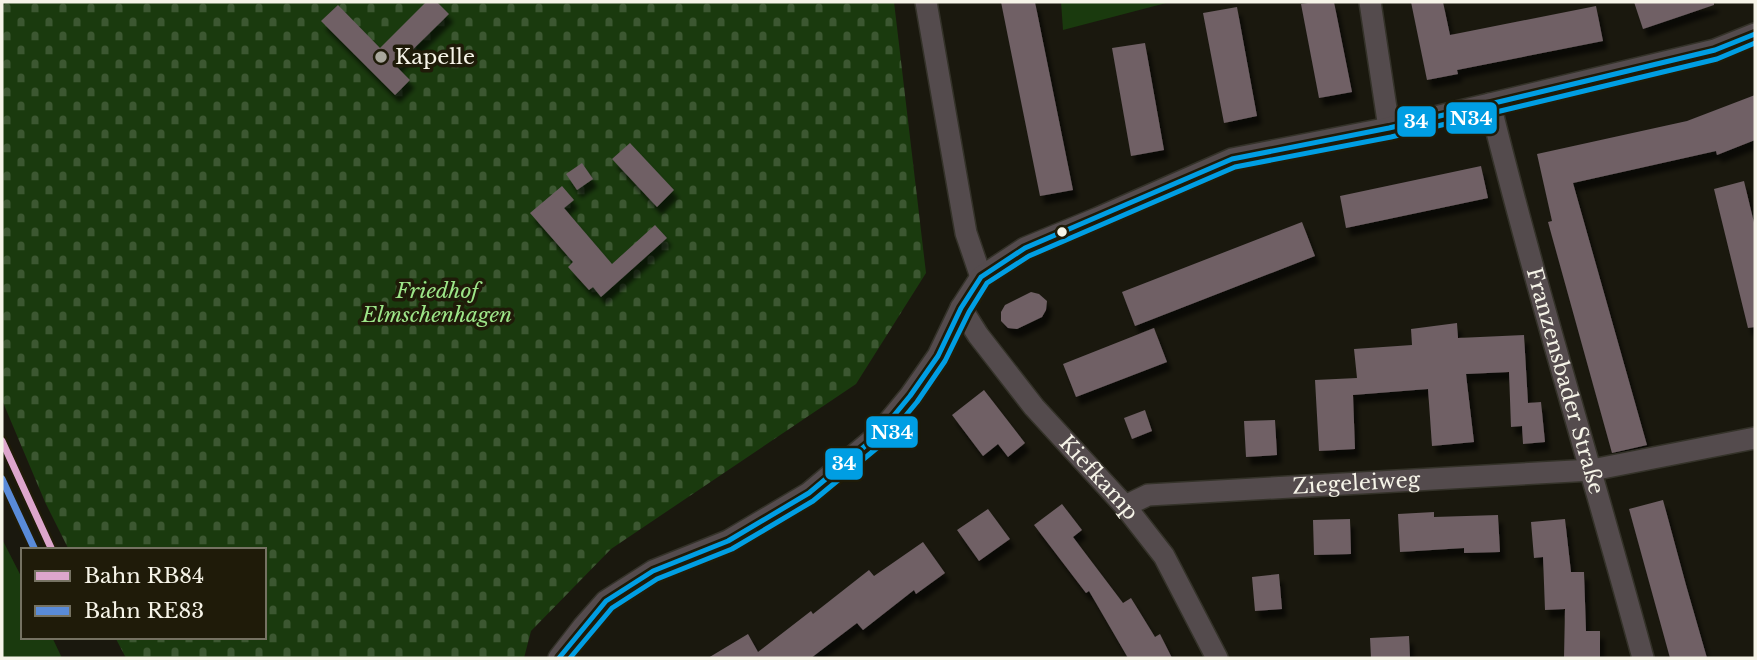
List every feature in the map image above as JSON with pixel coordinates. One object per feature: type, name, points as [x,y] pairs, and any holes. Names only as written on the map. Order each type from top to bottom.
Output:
[{"type":"street","points":[[926,2],[965,233],[981,277]]},
{"type":"street","points":[[1370,2],[1389,128]]},
{"type":"street","points":[[559,658],[606,601],[653,571],[728,541],[809,493],[877,436],[910,396],[937,356],[961,308],[981,277],[1025,247],[1232,159],[1389,128],[1490,104],[1715,50],[1755,34]]},
{"type":"street","name":"Franzensbader Straße","points":[[1490,104],[1514,201],[1643,658]]},
{"type":"street","name":"Kiefkamp","points":[[961,308],[978,335],[1034,407],[1125,506],[1164,556],[1217,658]]},
{"type":"street","name":"Ziegeleiweg","points":[[1125,506],[1148,495],[1592,470],[1755,438]]},
{"type":"green space","name":"Friedhof Elmschenhagen","points":[[2,2],[894,2],[926,273],[856,384],[611,549],[531,631],[524,658],[126,658],[116,639],[266,639],[266,548],[68,548],[45,502],[2,400]]},
{"type":"green space","points":[[1061,2],[1170,2],[1063,30]]},
{"type":"green space","points":[[2,539],[21,576],[21,639],[53,639],[62,658],[2,658]]},
{"type":"building","name":"Kapelle","points":[[426,2],[437,2],[449,14],[396,66],[410,80],[395,95],[321,21],[338,5],[380,48]]},
{"type":"building","points":[[1001,2],[1035,2],[1073,190],[1040,196]]},
{"type":"building","points":[[1334,2],[1352,92],[1319,98],[1301,4]]},
{"type":"building","points":[[1411,2],[1443,2],[1450,35],[1596,6],[1603,41],[1457,70],[1458,74],[1427,80]]},
{"type":"building","points":[[1634,2],[1714,2],[1714,5],[1643,29]]},
{"type":"building","points":[[1237,7],[1257,116],[1224,123],[1203,13]]},
{"type":"building","points":[[1145,43],[1164,150],[1131,156],[1112,48]]},
{"type":"building","points":[[1755,95],[1755,140],[1717,155],[1716,151],[1573,183],[1647,445],[1612,453],[1548,222],[1552,221],[1537,154],[1687,121]]},
{"type":"building","points":[[630,143],[674,190],[657,207],[612,159]]},
{"type":"building","points":[[582,163],[593,179],[577,190],[566,174]]},
{"type":"building","points":[[1481,166],[1488,198],[1346,228],[1340,196]]},
{"type":"building","points":[[1744,181],[1755,227],[1755,327],[1748,328],[1714,189]]},
{"type":"building","points":[[562,186],[574,200],[564,208],[612,264],[655,225],[667,238],[601,297],[593,287],[589,290],[568,267],[573,262],[530,213]]},
{"type":"building","points":[[1302,222],[1315,256],[1135,326],[1122,292]]},
{"type":"building","points":[[1031,292],[1039,294],[1047,301],[1042,317],[1017,329],[1008,328],[1001,321],[1001,312],[1005,305]]},
{"type":"building","points":[[1457,323],[1458,338],[1524,335],[1528,403],[1541,402],[1545,442],[1523,444],[1522,426],[1511,427],[1509,372],[1466,374],[1474,442],[1432,446],[1428,389],[1353,395],[1355,449],[1319,451],[1315,380],[1357,378],[1354,349],[1412,345],[1411,329]]},
{"type":"building","points":[[1154,328],[1167,362],[1076,397],[1063,364]]},
{"type":"building","points":[[984,390],[1025,443],[1008,457],[998,444],[983,456],[952,415]]},
{"type":"building","points":[[1145,410],[1152,431],[1132,439],[1124,418]]},
{"type":"building","points":[[1275,420],[1277,455],[1246,457],[1244,421]]},
{"type":"building","points":[[1663,500],[1707,658],[1670,658],[1629,509]]},
{"type":"building","points":[[1062,504],[1082,530],[1073,537],[1123,603],[1131,598],[1155,637],[1160,634],[1172,658],[1128,658],[1089,591],[1086,593],[1034,525]]},
{"type":"building","points":[[988,509],[1010,539],[979,561],[957,530]]},
{"type":"building","points":[[1434,512],[1434,517],[1498,515],[1500,552],[1464,553],[1464,548],[1400,552],[1398,514]]},
{"type":"building","points":[[1350,519],[1351,554],[1314,555],[1313,520]]},
{"type":"building","points":[[1565,519],[1571,572],[1584,572],[1586,631],[1600,631],[1600,658],[1564,658],[1565,609],[1545,610],[1543,557],[1534,558],[1531,522]]},
{"type":"building","points":[[923,542],[945,573],[916,594],[914,590],[863,630],[857,623],[811,658],[708,658],[748,634],[758,652],[811,611],[813,614],[869,570],[874,576]]},
{"type":"building","points":[[1279,574],[1282,609],[1255,611],[1252,577]]},
{"type":"building","points":[[1409,636],[1410,658],[1371,658],[1370,638]]},
{"type":"rail line","name":"RB84","points":[[2,441],[51,548]]},
{"type":"rail line","name":"RE83","points":[[2,479],[34,548]]},
{"type":"transit line","name":"34","points":[[559,658],[606,601],[653,571],[728,541],[809,493],[877,436],[938,356],[961,308],[981,277],[1025,248],[1232,159],[1389,128],[1490,104],[1715,50],[1755,34]]},
{"type":"transit line","name":"N34","points":[[570,658],[612,608],[657,579],[732,549],[813,501],[883,443],[917,402],[945,361],[987,283],[1029,256],[1235,167],[1391,137],[1492,113],[1717,59],[1755,43]]},
{"type":"place","name":"Kapelle","points":[[381,57]]}]
